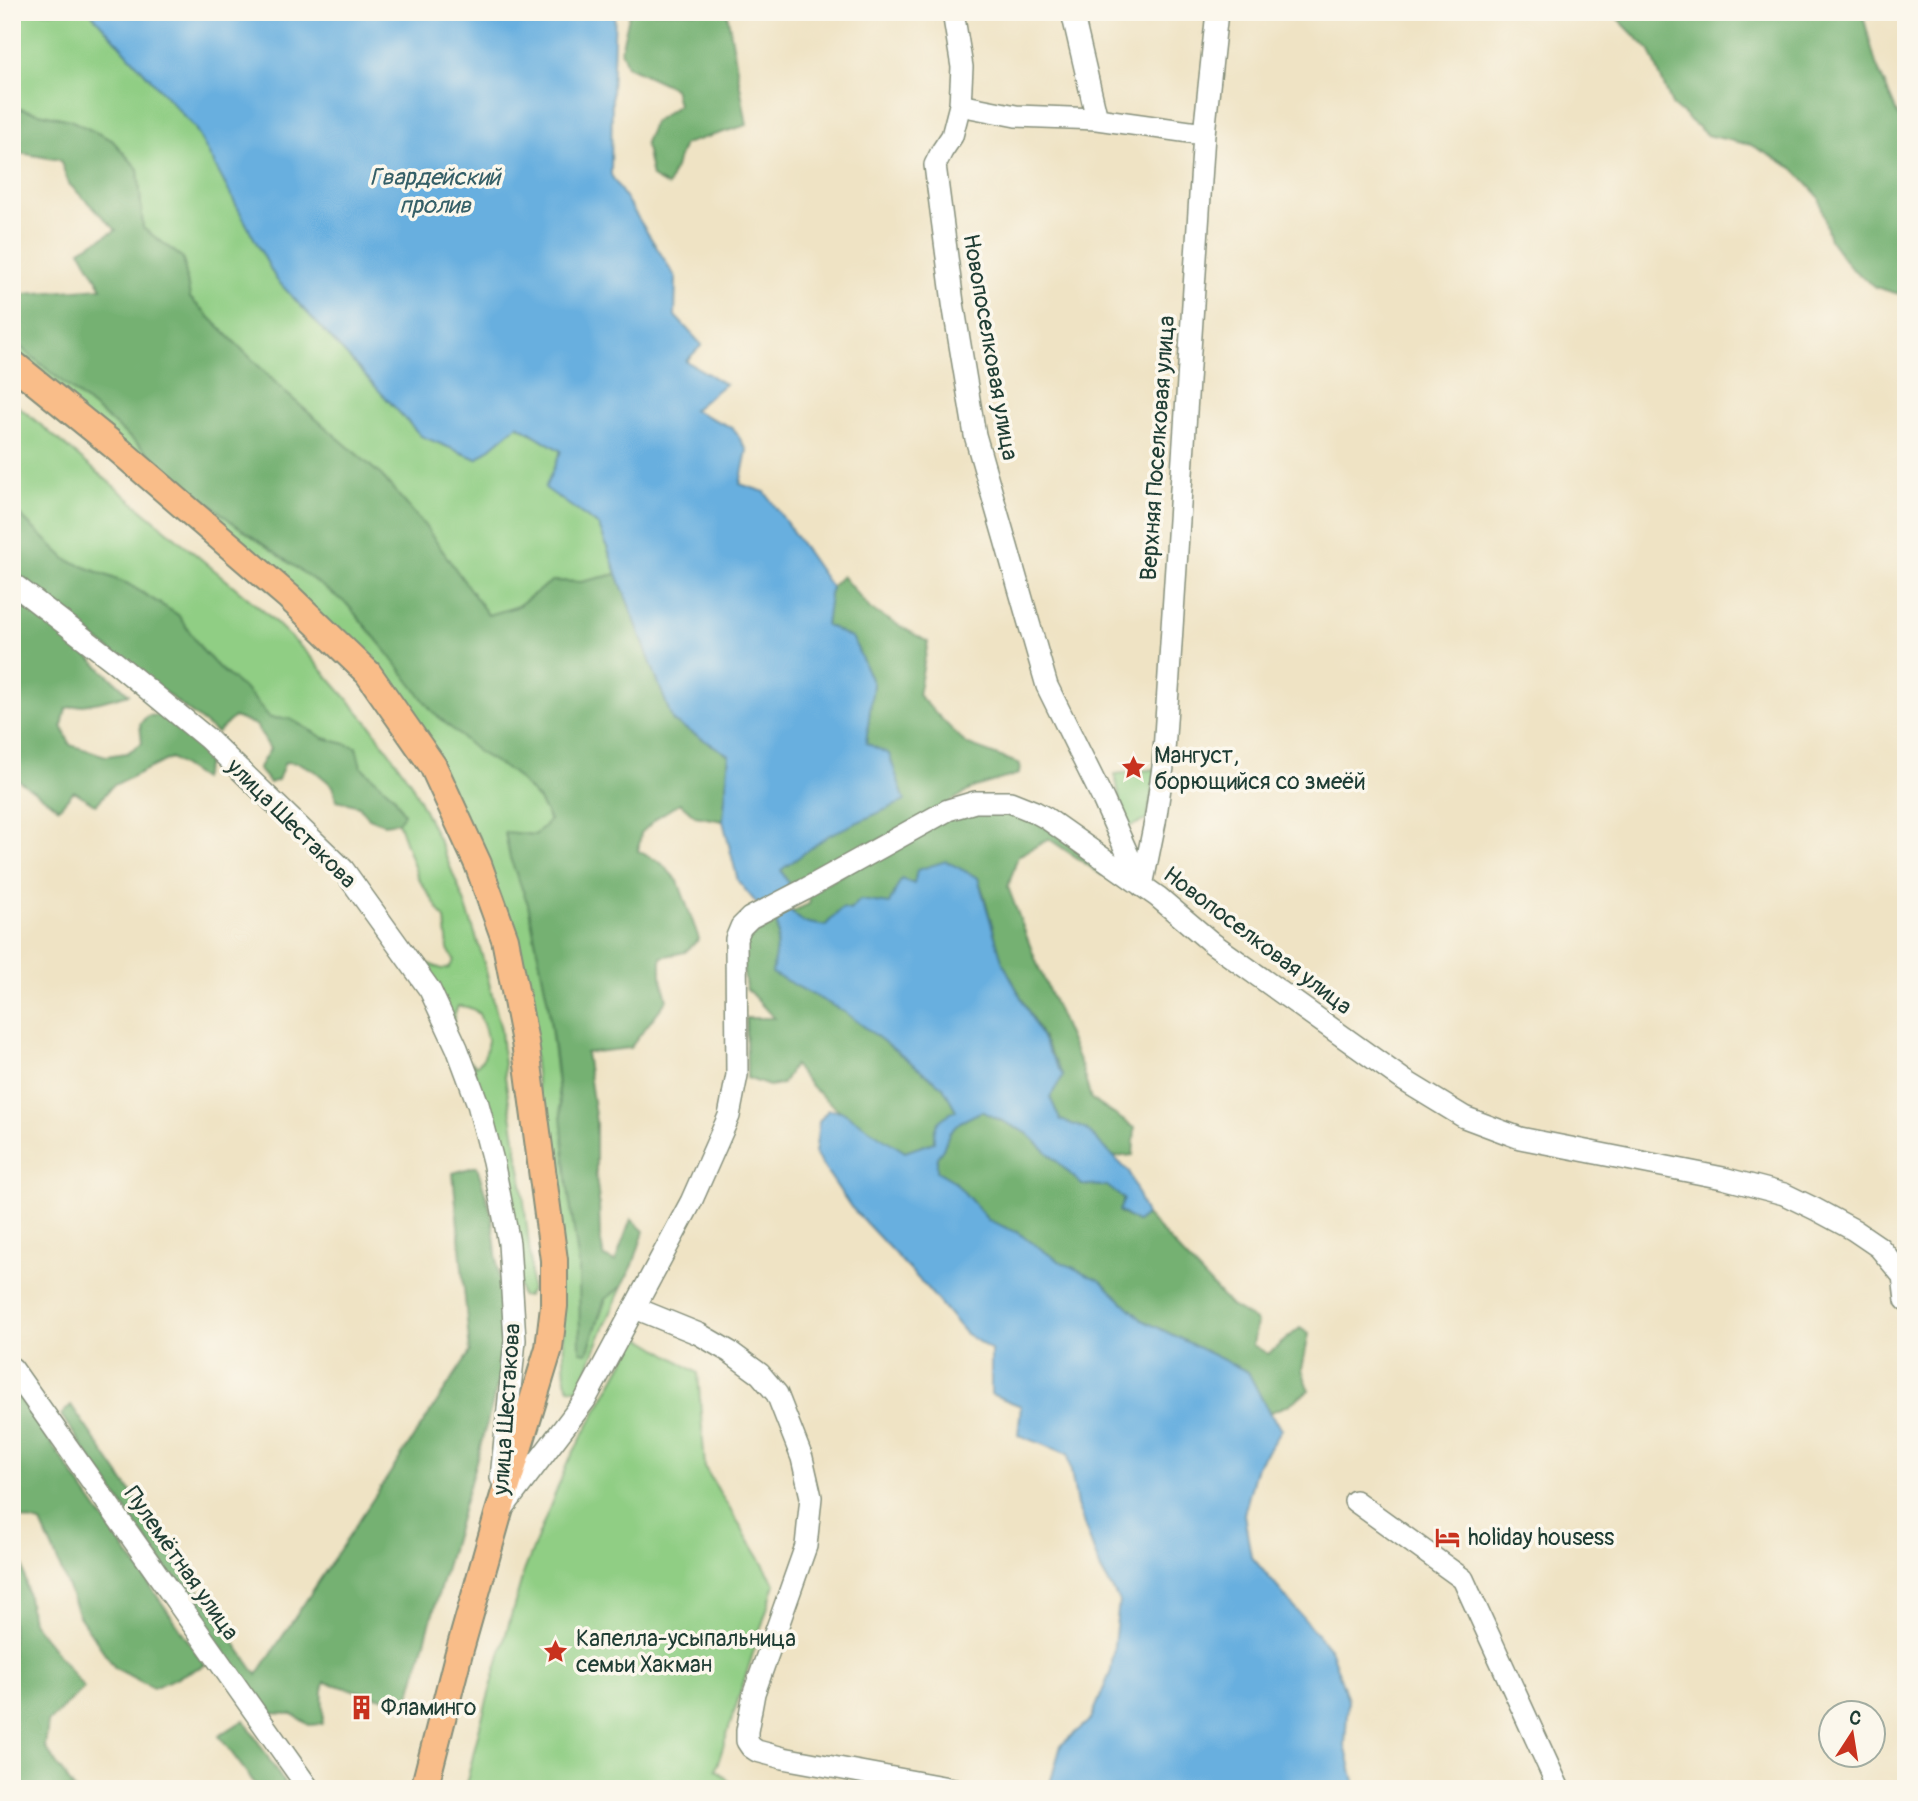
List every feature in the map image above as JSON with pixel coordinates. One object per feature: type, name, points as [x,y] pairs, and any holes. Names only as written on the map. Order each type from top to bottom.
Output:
[{"type":"main road","points":[[12,363],[112,444],[289,597],[368,673],[433,766],[478,864],[505,939],[525,1042],[554,1260],[554,1306],[549,1349],[498,1515]]},
{"type":"main road","name":"улица Шестакова","points":[[424,1789],[498,1515]]},
{"type":"street","name":"Новопоселковая улица","points":[[953,12],[962,67],[960,105],[952,136],[935,165],[953,303],[975,435],[1047,686],[1103,799],[1142,886],[1212,943],[1405,1081],[1464,1116],[1520,1138],[1723,1178],[1784,1195],[1854,1230],[1879,1247],[1903,1276],[1906,1300]]},
{"type":"street","points":[[1072,12],[1097,119]]},
{"type":"street","name":"Верхняя Поселковая улица","points":[[1142,886],[1163,767],[1204,134],[1217,12]]},
{"type":"street","points":[[960,105],[1016,116],[1097,119],[1204,134]]},
{"type":"street","name":"улица Шестакова","points":[[12,583],[116,663],[208,739],[334,860],[397,941],[430,990],[457,1048],[478,1104],[494,1161],[509,1243],[514,1340],[498,1515]]},
{"type":"street","points":[[498,1515],[585,1400],[691,1202],[729,1116],[737,1075],[736,939],[741,927],[750,918],[948,810],[975,802],[1010,802],[1035,811],[1142,886]]},
{"type":"street","points":[[635,1308],[699,1334],[760,1374],[777,1394],[802,1458],[811,1497],[806,1546],[754,1693],[747,1741],[757,1751],[783,1758],[954,1789]]},
{"type":"street","name":"Пулемётная улица","points":[[12,1368],[309,1789]]},
{"type":"street","points":[[1355,1501],[1463,1579],[1559,1789]]},
{"type":"green space","points":[[12,12],[90,12],[195,128],[276,279],[421,436],[477,459],[517,425],[561,451],[546,488],[599,526],[617,574],[581,582],[552,581],[516,607],[488,615],[425,526],[382,476],[287,394],[190,298],[183,258],[143,228],[138,169],[112,140],[70,120],[12,107]]},
{"type":"green space","points":[[630,12],[727,12],[747,125],[684,144],[668,186],[652,177],[645,142],[654,122],[678,105],[674,88],[627,66],[621,50]]},
{"type":"green space","points":[[1611,12],[1862,12],[1876,64],[1906,134],[1906,296],[1875,287],[1850,267],[1830,240],[1819,197],[1793,168],[1751,145],[1707,135],[1672,105],[1650,51]]},
{"type":"green space","points":[[12,107],[70,120],[112,140],[138,169],[143,228],[183,258],[190,298],[287,394],[382,476],[425,526],[488,615],[516,607],[552,581],[581,582],[617,574],[673,721],[729,755],[723,821],[695,816],[680,803],[658,817],[641,833],[638,851],[661,863],[678,881],[699,939],[685,952],[661,957],[661,976],[667,1000],[630,1048],[586,1053],[596,1122],[596,1176],[604,1257],[615,1262],[631,1219],[644,1231],[633,1265],[622,1286],[605,1299],[587,1353],[580,1352],[579,1265],[548,1003],[528,904],[510,858],[505,832],[535,835],[550,820],[539,800],[513,773],[478,752],[432,711],[347,604],[232,522],[12,340],[12,295],[102,288],[80,250],[116,230],[69,184],[60,160],[12,154]]},
{"type":"green space","points":[[12,340],[232,522],[347,604],[478,752],[513,773],[539,800],[550,821],[535,835],[505,833],[510,858],[528,904],[548,1003],[579,1265],[581,1352],[587,1353],[606,1299],[622,1286],[586,1376],[578,1389],[569,1388],[565,1380],[563,1332],[531,1027],[406,715],[12,351]]},
{"type":"green space","points":[[12,401],[267,614],[308,654],[371,726],[411,783],[465,903],[482,955],[501,1030],[531,1263],[531,1291],[526,1297],[521,1296],[472,1062],[476,1066],[484,1057],[487,1041],[485,1030],[477,1012],[461,1006],[458,1006],[454,1016],[454,1028],[416,959],[442,969],[449,968],[454,960],[448,949],[445,919],[418,878],[398,822],[404,814],[394,796],[361,767],[355,747],[324,738],[290,719],[270,718],[248,692],[203,651],[178,615],[128,584],[67,560],[12,508]]},
{"type":"green space","points":[[12,508],[67,560],[128,584],[178,615],[203,651],[248,692],[270,718],[290,719],[324,738],[356,747],[361,767],[394,796],[404,814],[398,822],[384,824],[369,818],[359,806],[336,800],[333,786],[314,770],[299,763],[285,762],[278,780],[270,783],[258,769],[270,749],[256,725],[234,717],[217,733],[12,574]]},
{"type":"green space","points":[[842,576],[870,609],[928,642],[918,695],[966,744],[1020,764],[1019,774],[975,787],[790,887],[781,870],[829,834],[904,801],[866,743],[873,684],[853,639],[826,625],[831,587]]},
{"type":"green space","points":[[12,589],[129,694],[66,708],[62,726],[70,745],[106,756],[127,753],[142,743],[140,724],[147,716],[162,715],[186,732],[209,758],[202,779],[171,758],[112,786],[96,805],[74,791],[59,808],[12,776]]},
{"type":"green space","points":[[1156,769],[1147,820],[1125,828],[1115,774]]},
{"type":"green space","points":[[994,806],[1041,824],[1105,870],[1102,875],[1049,839],[1018,856],[1008,887],[1036,961],[1081,1065],[1091,1099],[1135,1128],[1133,1155],[1114,1157],[1086,1129],[1060,1120],[1050,1097],[1063,1076],[1002,961],[978,878],[914,885],[889,905],[850,910],[842,908],[825,926],[803,922],[791,912],[809,904],[807,894],[957,811]]},
{"type":"green space","points":[[777,921],[778,936],[773,973],[845,1012],[943,1087],[957,1111],[934,1142],[905,1152],[830,1104],[794,1065],[782,1084],[769,1086],[747,1078],[746,1018],[774,1018],[746,988],[742,961],[747,940]]},
{"type":"green space","points":[[981,1111],[1027,1133],[1082,1185],[1107,1186],[1124,1199],[1119,1212],[1137,1222],[1146,1215],[1230,1305],[1257,1322],[1253,1345],[1268,1354],[1300,1328],[1309,1334],[1302,1369],[1309,1390],[1288,1405],[1269,1413],[1248,1372],[1142,1320],[1101,1281],[1057,1260],[1018,1233],[988,1220],[954,1181],[937,1171],[937,1157],[949,1133],[960,1122]]},
{"type":"green space","points":[[477,1166],[492,1216],[507,1352],[407,1705],[325,1682],[322,1724],[309,1725],[292,1714],[265,1713],[61,1415],[71,1405],[257,1675],[470,1352],[453,1173]]},
{"type":"green space","points":[[638,1336],[698,1373],[705,1468],[775,1584],[716,1769],[737,1789],[465,1789],[523,1574],[567,1464]]},
{"type":"green space","points":[[12,1387],[205,1665],[153,1688],[115,1668],[79,1616],[41,1523],[15,1517],[32,1622],[84,1688],[48,1722],[45,1747],[74,1789],[12,1789]]},
{"type":"green space","points":[[244,1720],[288,1789],[259,1789],[219,1736]]},
{"type":"water","name":"Гвардейский пролив","points":[[90,12],[615,12],[611,175],[676,278],[675,316],[702,345],[686,361],[725,384],[693,410],[733,428],[747,450],[740,484],[765,492],[831,587],[826,625],[853,639],[873,684],[866,743],[889,754],[905,801],[829,835],[781,870],[790,887],[780,902],[803,922],[825,926],[842,908],[850,910],[860,900],[889,904],[901,879],[914,884],[917,870],[946,861],[978,878],[1002,961],[1063,1076],[1050,1097],[1060,1120],[1086,1129],[1129,1172],[1146,1215],[1137,1222],[1119,1211],[1124,1199],[1107,1186],[1082,1185],[1027,1133],[982,1111],[960,1122],[949,1133],[937,1157],[937,1171],[954,1181],[988,1220],[1018,1233],[1057,1260],[1101,1281],[1142,1320],[1248,1372],[1269,1413],[1282,1429],[1257,1466],[1244,1514],[1251,1556],[1331,1651],[1348,1700],[1345,1745],[1356,1789],[1049,1787],[1061,1745],[1091,1719],[1111,1671],[1119,1601],[1101,1570],[1077,1505],[1068,1454],[1018,1435],[1021,1406],[991,1394],[991,1350],[965,1333],[851,1207],[815,1154],[819,1122],[828,1110],[841,1111],[905,1152],[934,1142],[936,1125],[956,1110],[943,1087],[845,1012],[772,973],[778,936],[777,921],[763,911],[738,881],[723,821],[729,755],[673,721],[599,526],[545,488],[561,451],[518,425],[477,459],[421,436],[276,279],[195,128]]},
{"type":"place","name":"Мангуст, борющийся со змеёй","points":[[1134,768]]},
{"type":"place","name":"holiday housess","points":[[1448,1537]]},
{"type":"place","name":"Капелла-усыпальница семьи Хакман","points":[[556,1651]]},
{"type":"place","name":"Фламинго","points":[[361,1707]]}]
